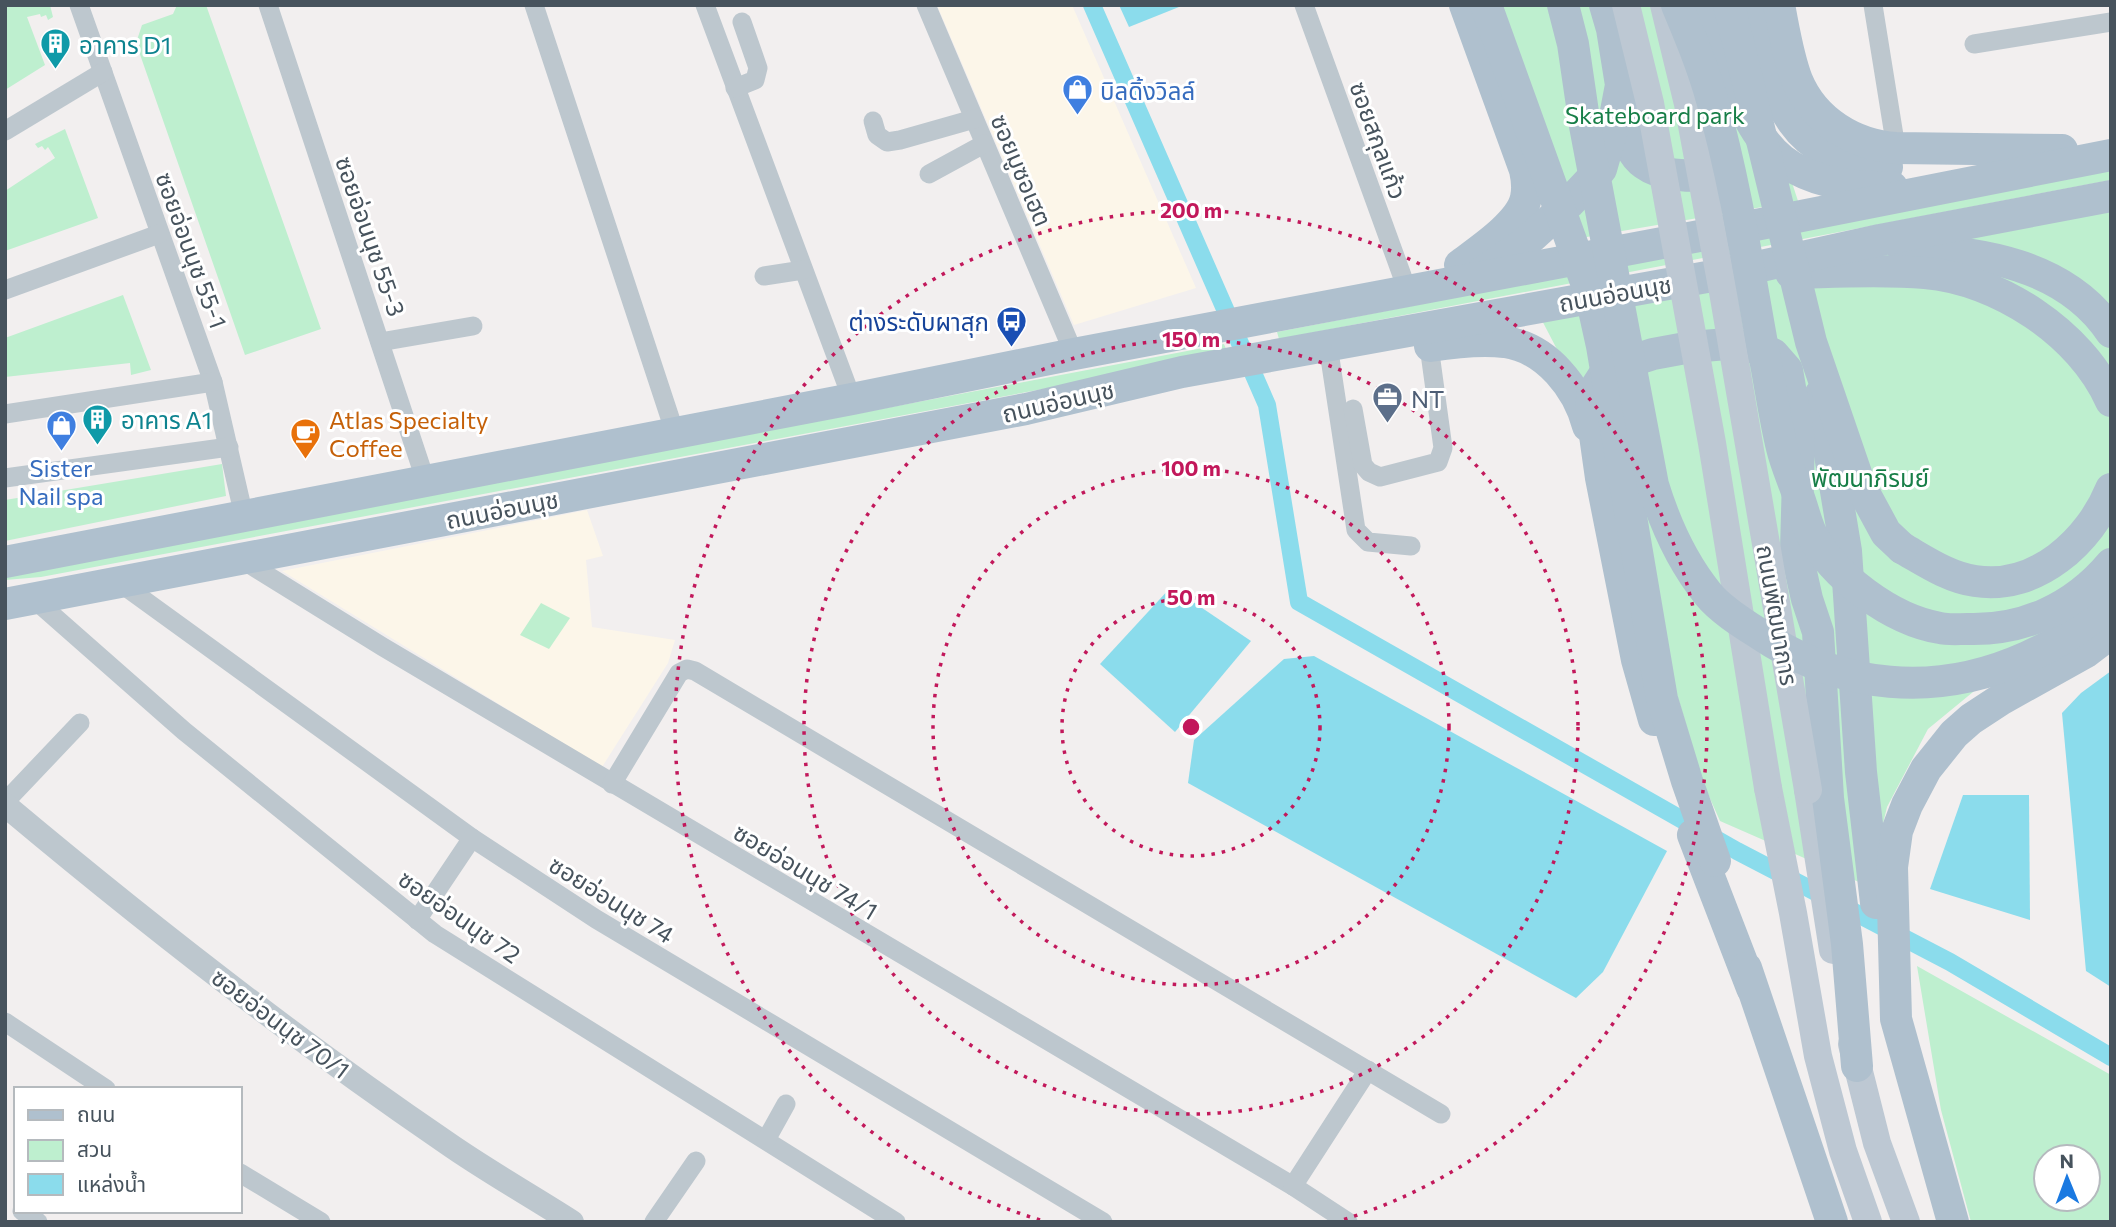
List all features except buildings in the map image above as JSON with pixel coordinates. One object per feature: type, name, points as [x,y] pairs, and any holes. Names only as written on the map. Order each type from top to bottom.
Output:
[{"type":"main road","points":[[1420,290],[1492,240],[1519,214],[1526,199],[1525,170],[1465,5]]},
{"type":"main road","points":[[1486,5],[1591,296],[1602,346],[1662,699],[1708,859],[1832,1222]]},
{"type":"main road","points":[[1563,5],[1573,44],[1585,126],[1653,485],[1664,519],[1679,551],[1709,596],[1778,646],[1805,659],[1865,678],[1912,684],[1958,681],[2001,669],[2056,645],[2095,618],[2111,601]]},
{"type":"main road","points":[[1605,5],[1612,29],[1628,142],[1639,162],[1653,171],[1695,177],[1725,167],[1733,154],[1736,130],[1730,83],[1709,5]]},
{"type":"main road","name":"ถนนพัฒนาการ","points":[[1626,5],[1650,103],[1710,429],[1768,788],[1818,1056],[1843,1151],[1868,1222]]},
{"type":"main road","name":"ถนนพัฒนาการ","points":[[1664,5],[1688,104],[1808,790],[1829,872]]},
{"type":"main road","points":[[1677,5],[1713,100],[1783,449],[1812,534],[1839,572],[1887,608],[1940,628],[1974,629],[2019,624],[2049,614],[2071,601],[2098,579],[2111,564]]},
{"type":"main road","points":[[1729,5],[1811,342],[1846,551],[1861,772],[1884,897],[1894,1004],[1954,1222]]},
{"type":"main road","points":[[1753,5],[1772,84],[1782,106],[1810,141],[1824,151],[1868,166],[2042,160]]},
{"type":"main road","points":[[1779,5],[1797,79],[1816,109],[1837,128],[1859,141],[1877,147],[2042,160]]},
{"type":"main road","points":[[1730,83],[1757,131],[1780,159],[1804,173],[1822,179],[1873,187],[1906,186],[2111,147]]},
{"type":"main road","points":[[1474,279],[1525,243],[1601,169],[1614,127],[1620,85]]},
{"type":"main road","name":"ถนนอ่อนนุช","points":[[5,562],[1281,314],[1420,290],[2042,160],[2111,155]]},
{"type":"main road","name":"ถนนอ่อนนุช","points":[[19,602],[1026,409],[1182,372],[1729,273],[2111,195]]},
{"type":"main road","points":[[1808,256],[1883,248],[1948,250],[2003,260],[2060,284],[2086,304],[2111,332]]},
{"type":"main road","points":[[1729,273],[1917,272],[1974,283],[2010,300],[2059,332],[2074,346],[2111,401]]},
{"type":"main road","points":[[1330,344],[1388,347],[1429,346],[1467,341],[1506,342],[1526,348],[1559,372],[1585,415],[1601,478],[1637,660],[1667,769],[1708,859]]},
{"type":"main road","points":[[1811,342],[1860,485],[1886,533],[1902,548],[1942,571],[1975,581],[2021,578],[2076,545],[2104,505],[2111,489]]},
{"type":"main road","points":[[1601,478],[1591,407],[1593,392],[1604,375],[1619,365],[1679,349],[1727,344],[1758,348],[1773,354],[1787,370],[1799,440],[1796,550],[1803,586],[1818,632],[1828,798],[1829,872],[1857,1066],[1877,1143],[1906,1222]]},
{"type":"main road","points":[[1884,897],[1906,805],[1926,769],[1954,734],[1990,706],[2086,652],[2111,634]]},
{"type":"street","name":"ซอยอ่อนนุช 55-1","points":[[79,5],[214,382],[244,516]]},
{"type":"street","name":"ซอยอ่อนนุช 55-3","points":[[268,5],[426,482]]},
{"type":"street","points":[[534,5],[675,433]]},
{"type":"street","points":[[705,5],[852,399]]},
{"type":"street","name":"ซอยมูซอเฮต","points":[[926,5],[1074,354]]},
{"type":"street","name":"ซอยสกุลแก้ว","points":[[1304,5],[1420,290]]},
{"type":"street","points":[[1873,5],[1896,148]]},
{"type":"street","points":[[735,88],[755,80],[758,75],[742,22]]},
{"type":"street","points":[[1974,44],[2111,22]]},
{"type":"street","points":[[5,131],[103,72]]},
{"type":"street","points":[[873,121],[877,135],[887,142],[974,119]]},
{"type":"street","points":[[929,174],[984,144]]},
{"type":"street","points":[[5,290],[159,234]]},
{"type":"street","points":[[764,276],[803,270]]},
{"type":"street","points":[[380,342],[473,326]]},
{"type":"street","points":[[1330,344],[1356,530],[1368,542],[1411,547]]},
{"type":"street","points":[[1353,409],[1363,465],[1369,472],[1380,477],[1438,462],[1443,448],[1429,346]]},
{"type":"street","points":[[5,414],[214,382]]},
{"type":"street","points":[[5,478],[229,447]]},
{"type":"street","name":"ซอยอ่อนนุช 74/1","points":[[241,559],[612,785],[1293,1186],[1348,1222]]},
{"type":"street","name":"ซอยอ่อนนุช 74","points":[[119,582],[472,838],[596,919],[1103,1222]]},
{"type":"street","name":"ซอยอ่อนนุช 72","points":[[19,602],[435,934],[896,1222]]},
{"type":"street","points":[[612,785],[679,673],[687,669],[695,671],[1441,1114]]},
{"type":"street","points":[[5,803],[80,723]]},
{"type":"street","name":"ซอยอ่อนนุช 70/1","points":[[5,803],[131,910],[298,1038],[449,1144],[572,1222]]},
{"type":"street","points":[[416,920],[472,838]]},
{"type":"street","points":[[5,1022],[103,1087]]},
{"type":"street","points":[[1293,1186],[1368,1070]]},
{"type":"street","points":[[766,1140],[786,1104]]},
{"type":"street","points":[[654,1222],[696,1161]]},
{"type":"street","points":[[242,1173],[321,1222]]},
{"type":"shaded area","points":[[937,5],[1072,5],[1196,288],[1074,325]]},
{"type":"shaded area","points":[[587,510],[603,556],[586,560],[592,627],[675,640],[668,663],[602,767],[282,571]]},
{"type":"green space","points":[[5,5],[50,5],[53,17],[48,20],[46,15],[41,17],[40,14],[27,17],[45,65],[5,90]]},
{"type":"green space","points":[[177,5],[206,5],[321,329],[245,355],[136,43],[142,25],[173,14]]},
{"type":"green space","name":"Skateboard park","points":[[1488,5],[1734,5],[1798,201],[1581,238]]},
{"type":"green space","points":[[65,129],[98,218],[5,251],[5,191],[55,158],[48,147],[45,150],[35,144]]},
{"type":"green space","points":[[2111,170],[2111,180],[1279,339],[1277,332]]},
{"type":"green space","name":"พัฒนาภิรมย์","points":[[2111,196],[2111,547],[2073,605],[1928,729],[1887,807],[1868,886],[1720,821],[1704,785],[1666,658],[1641,511],[1535,307]]},
{"type":"green space","points":[[123,295],[151,370],[131,375],[130,363],[5,377],[5,338]]},
{"type":"green space","points":[[1224,344],[1226,349],[1059,386],[41,577],[5,580],[5,575]]},
{"type":"green space","points":[[222,464],[226,496],[5,541],[5,500]]},
{"type":"green space","points":[[541,603],[570,618],[549,649],[520,635]]},
{"type":"green space","points":[[1917,966],[2111,1075],[2111,1222],[1971,1222],[1941,1110]]},
{"type":"water","points":[[1119,5],[1184,5],[1129,27]]},
{"type":"water","points":[[1171,587],[1251,641],[1175,732],[1100,664]]},
{"type":"water","points":[[1314,656],[1667,851],[1603,972],[1576,998],[1188,783],[1194,740],[1284,659]]},
{"type":"water","points":[[2111,671],[2111,987],[2086,971],[2062,713],[2081,693]]},
{"type":"water","points":[[1963,795],[2029,795],[2030,920],[1930,889]]},
{"type":"waterway","points":[[1092,5],[1267,405],[1299,602],[1737,851],[1950,962],[2111,1057]]},
{"type":"place","name":"อาคาร D1","points":[[56,71]]},
{"type":"place","name":"บิลดิ้งวิลล์","points":[[1077,117]]},
{"type":"place","name":"ต่างระดับผาสุก","points":[[1012,348]]},
{"type":"place","name":"NT","points":[[1388,425]]},
{"type":"place","name":"อาคาร A1","points":[[98,446]]},
{"type":"place","name":"Sister Nail spa","points":[[61,452]]},
{"type":"place","name":"Atlas Specialty Coffee","points":[[306,460]]}]
